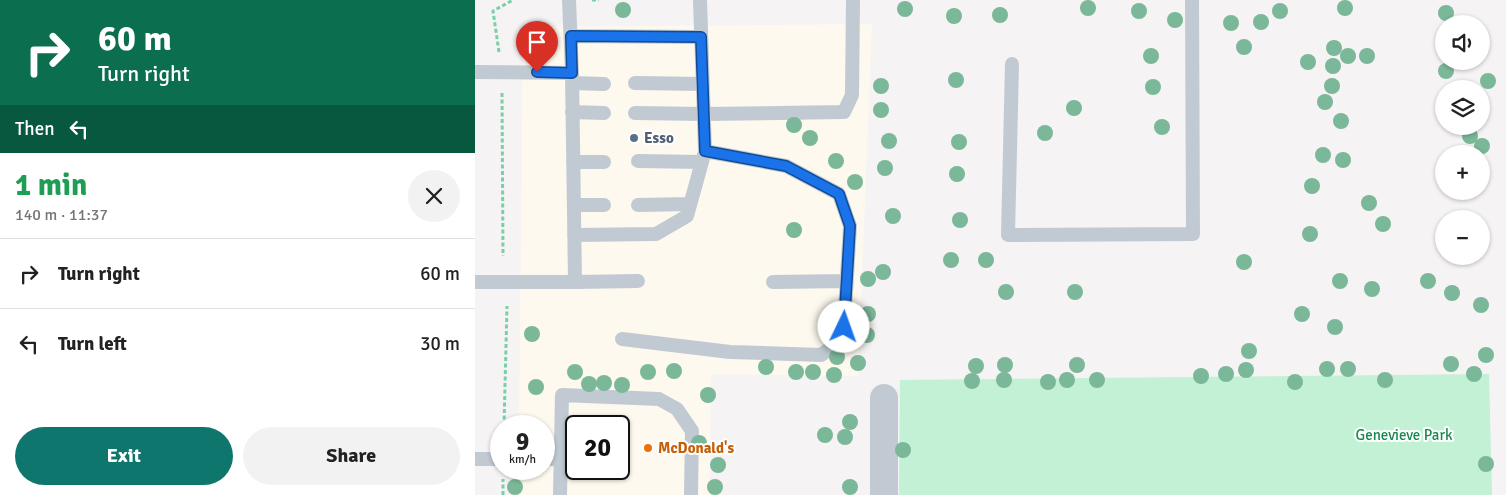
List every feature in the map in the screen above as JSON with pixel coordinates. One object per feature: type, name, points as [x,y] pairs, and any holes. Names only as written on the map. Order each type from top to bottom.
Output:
[{"type":"street","points":[[884,398],[884,495]]},
{"type":"lane","points":[[569,0],[575,282]]},
{"type":"lane","points":[[574,235],[656,234],[687,216],[703,156],[704,114],[700,0]]},
{"type":"lane","points":[[635,113],[843,112],[852,95],[853,0]]},
{"type":"lane","points":[[1012,64],[1008,235],[1193,234],[1192,0]]},
{"type":"lane","points":[[571,36],[701,37]]},
{"type":"lane","points":[[475,72],[502,72],[572,78],[603,84]]},
{"type":"lane","points":[[635,83],[703,84]]},
{"type":"lane","points":[[572,112],[604,113]]},
{"type":"lane","points":[[622,339],[730,352],[821,355],[839,342],[844,327],[850,226],[839,194],[786,166],[703,156],[638,161]]},
{"type":"lane","points":[[573,162],[604,162]]},
{"type":"lane","points":[[638,205],[690,204]]},
{"type":"lane","points":[[574,205],[604,205]]},
{"type":"lane","points":[[475,282],[638,281]]},
{"type":"lane","points":[[773,282],[847,282]]},
{"type":"lane","points":[[560,495],[562,395],[659,399],[677,409],[692,430],[691,495]]},
{"type":"lane","points":[[475,459],[490,459]]},
{"type":"lane","points":[[555,459],[560,459]]},
{"type":"path","points":[[503,256],[502,72],[493,11],[513,0]]},
{"type":"path","points":[[592,0],[599,0]]},
{"type":"path","points":[[504,415],[507,306]]},
{"type":"shaded area","points":[[872,24],[858,376],[711,374],[710,495],[519,495],[519,480],[555,480],[555,415],[519,415],[523,27]]},
{"type":"green space","name":"Genevieve Park","points":[[1489,374],[1492,495],[899,495],[900,380]]},
{"type":"place","name":"Esso","points":[[634,138]]},
{"type":"place","name":"McDonald's","points":[[648,448]]},
{"type":"route","points":[[537,72],[572,73],[571,36],[701,37],[705,151],[786,166],[839,194],[850,226],[844,327]]}]
